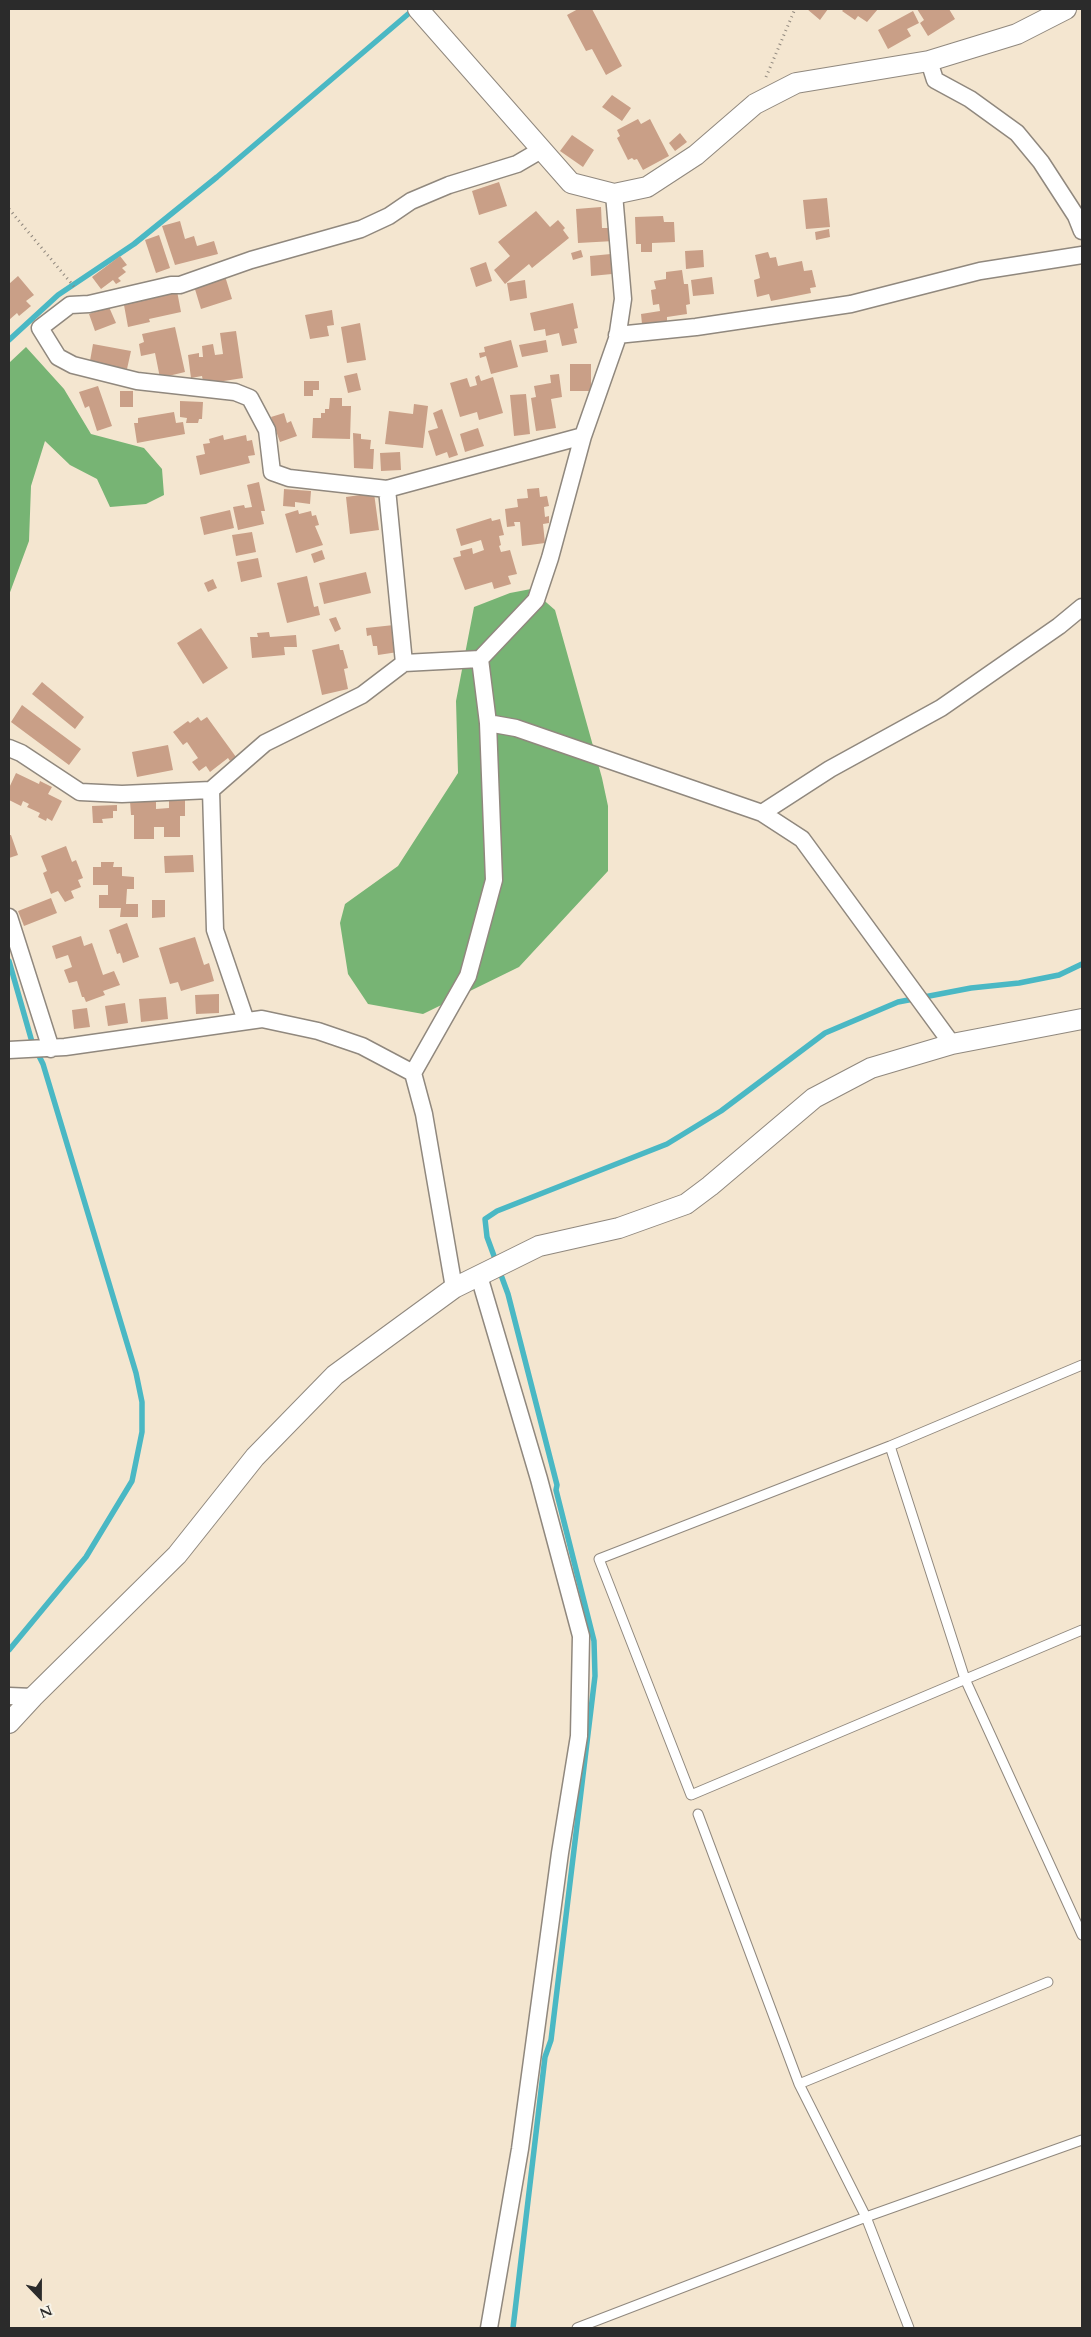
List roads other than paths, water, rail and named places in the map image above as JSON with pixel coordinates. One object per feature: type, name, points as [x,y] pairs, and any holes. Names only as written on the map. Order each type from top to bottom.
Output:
[{"type":"street","points":[[418,9],[571,183],[614,194],[648,188],[696,156],[755,104],[796,82],[929,60],[1017,34],[1066,9]]},
{"type":"street","points":[[929,60],[935,80],[970,99],[1017,133],[1046,170],[1076,216],[1082,231]]},
{"type":"street","points":[[541,150],[517,164],[449,185],[411,201],[389,216],[360,229],[251,260],[180,285],[171,285],[89,304],[70,305],[40,328],[58,357],[73,365],[137,381],[235,392],[250,398],[267,430],[272,472],[313,481],[387,489],[583,436]]},
{"type":"street","points":[[9,748],[21,753],[80,792],[122,794],[211,790],[265,743],[362,695],[404,662],[480,659],[536,600],[550,558],[583,436],[617,335],[623,299],[614,194]]},
{"type":"street","points":[[617,335],[696,328],[851,304],[980,271],[1082,255]]},
{"type":"street","points":[[387,489],[404,662]]},
{"type":"street","points":[[762,813],[830,769],[941,708],[1059,626],[1082,607]]},
{"type":"street","points":[[454,1288],[424,1114],[413,1073],[468,976],[494,880],[488,723],[480,659]]},
{"type":"street","points":[[488,723],[516,728],[762,813],[802,839],[952,1044]]},
{"type":"street","points":[[211,790],[215,930],[246,1021]]},
{"type":"street","points":[[9,917],[51,1049]]},
{"type":"street","points":[[9,1050],[51,1049],[262,1019],[318,1031],[362,1046],[413,1073]]},
{"type":"street","points":[[9,1723],[32,1696],[177,1555],[255,1457],[334,1375],[454,1288],[539,1246],[619,1228],[686,1204],[814,1098],[871,1068],[952,1044],[1082,1019]]},
{"type":"street","points":[[479,1276],[540,1480],[581,1645],[579,1736],[560,1852],[520,2149],[489,2328]]},
{"type":"street","points":[[9,1696],[32,1696]]},
{"type":"lane","points":[[1082,1365],[890,1446],[599,1559],[691,1795],[1082,1630]]},
{"type":"lane","points":[[890,1446],[965,1679],[1082,1935]]},
{"type":"lane","points":[[698,1814],[799,2084],[866,2217],[909,2328]]},
{"type":"lane","points":[[799,2084],[1048,1982]]},
{"type":"lane","points":[[577,2328],[866,2217],[1082,2140]]},
{"type":"waterway","points":[[9,340],[58,295],[134,244],[217,177],[414,9]]},
{"type":"waterway","points":[[9,961],[32,1042],[43,1064],[136,1373],[142,1402],[142,1432],[132,1481],[86,1557],[9,1650]]},
{"type":"waterway","points":[[513,2328],[545,2057],[551,2040],[595,1676],[594,1641],[556,1490],[557,1485],[508,1294],[487,1237],[485,1219],[497,1211],[667,1144],[721,1111],[825,1033],[898,1002],[971,988],[1019,983],[1059,975],[1082,964]]}]
